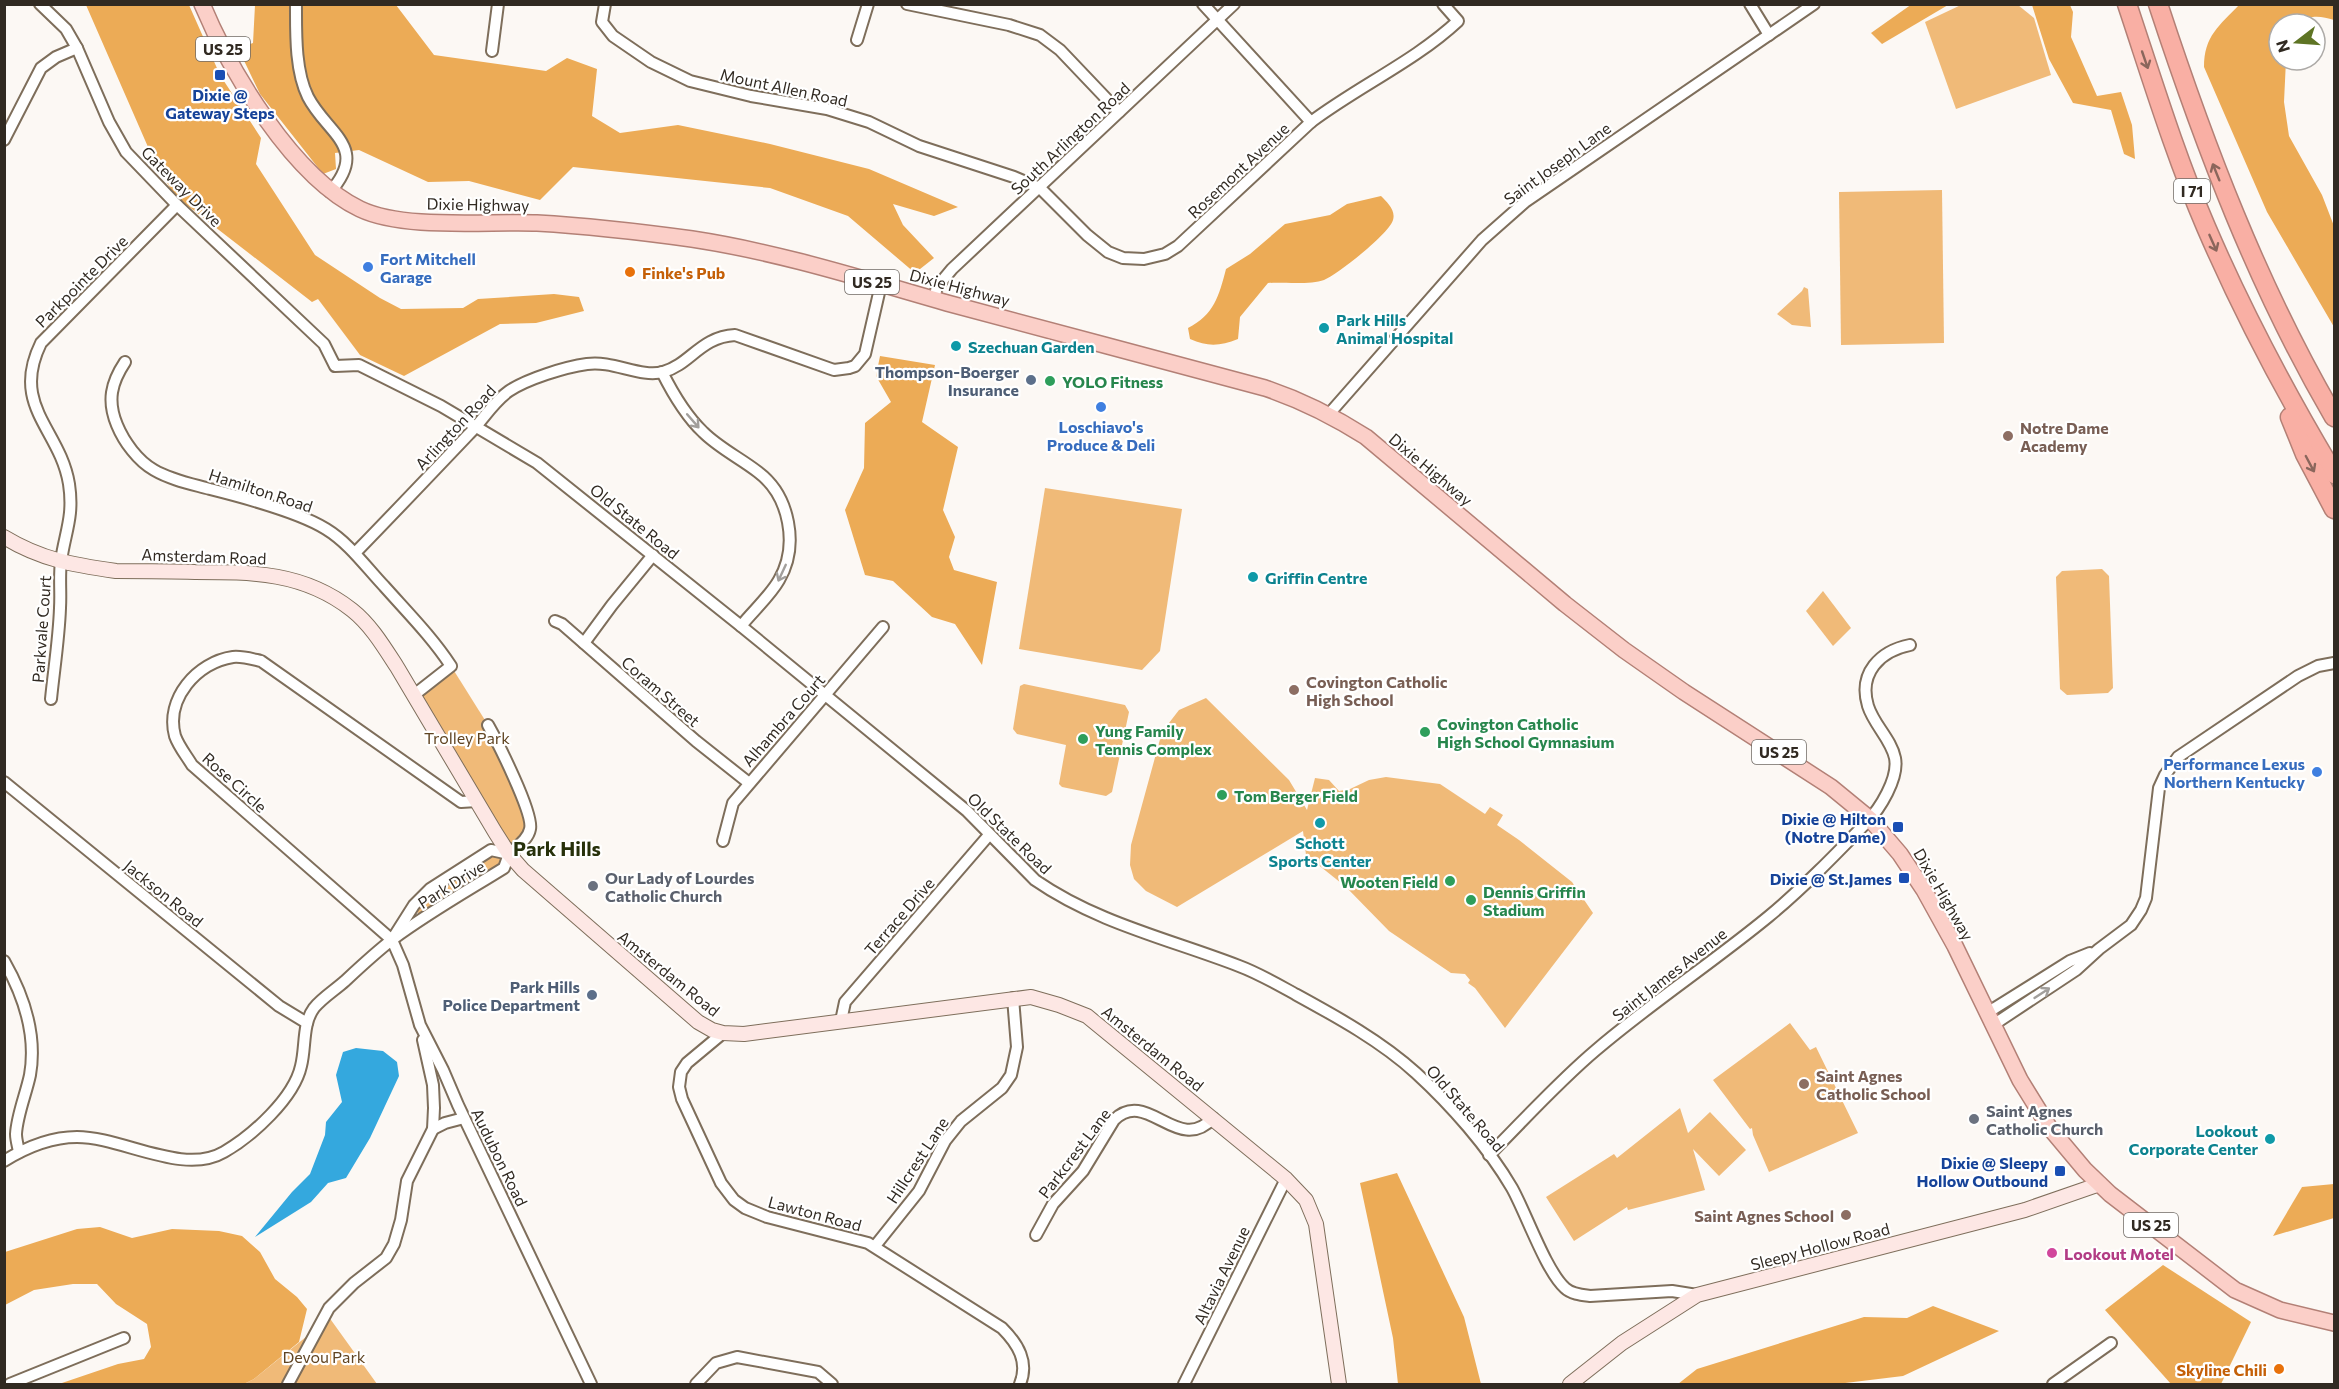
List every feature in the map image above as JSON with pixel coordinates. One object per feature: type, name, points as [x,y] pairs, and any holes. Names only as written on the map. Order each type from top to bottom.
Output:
[{"type":"highway","name":"I 71","points":[[2127,4],[2168,128],[2206,226],[2274,370],[2334,474]]},
{"type":"highway","name":"I 71","points":[[2157,4],[2215,170],[2264,284],[2334,417]]},
{"type":"highway","points":[[2264,284],[2334,393]]},
{"type":"highway","points":[[2274,370],[2305,454],[2334,509]]},
{"type":"main road","name":"Dixie Highway","points":[[202,4],[215,35],[248,91],[307,170],[330,192],[361,210],[394,219],[417,222],[536,223],[595,227],[684,238],[741,249],[881,284],[1265,388],[1302,401],[1329,414],[1366,437],[1565,604],[1624,650],[1684,692],[1823,781],[1870,819],[1900,854],[1924,890],[2020,1080],[2049,1127],[2073,1156],[2100,1184],[2235,1290],[2280,1310],[2334,1323]]},
{"type":"street","name":"Gateway Drive","points":[[40,4],[66,29],[120,142],[136,162],[177,205],[324,344],[335,366]]},
{"type":"street","points":[[296,4],[300,74],[308,96],[343,142],[346,151],[346,166],[339,181],[330,192]]},
{"type":"street","points":[[492,51],[498,4]]},
{"type":"street","name":"Mount Allen Road","points":[[605,4],[602,22],[613,36],[651,62],[690,81],[751,96],[837,112],[869,122],[919,146],[1014,177],[1040,188]]},
{"type":"street","points":[[856,40],[868,4]]},
{"type":"street","points":[[907,4],[1009,25],[1040,35],[1060,50],[1119,112]]},
{"type":"street","points":[[1203,4],[1216,21],[1311,122]]},
{"type":"street","name":"South Arlington Road","points":[[934,299],[937,287],[952,269],[1234,4]]},
{"type":"street","name":"Rosemont Avenue","points":[[1040,188],[1087,235],[1108,252],[1131,259],[1156,256],[1178,246],[1311,122],[1440,38],[1458,21],[1443,4]]},
{"type":"street","points":[[1750,4],[1770,35]]},
{"type":"street","name":"Saint Joseph Lane","points":[[1329,414],[1482,240],[1525,202],[1814,4]]},
{"type":"street","points":[[4,140],[42,68],[56,57],[77,48]]},
{"type":"street","name":"Parkpointe Drive","points":[[61,561],[69,528],[71,504],[69,486],[66,467],[44,427],[32,398],[31,372],[34,358],[41,343],[177,205]]},
{"type":"street","points":[[741,626],[779,580],[788,560],[789,535],[785,510],[776,492],[760,473],[702,432],[686,413],[662,372],[704,344],[726,335],[735,335],[834,370],[840,371],[855,366],[865,354],[881,284]]},
{"type":"street","name":"Hamilton Road","points":[[125,362],[118,372],[110,393],[110,402],[119,431],[146,465],[155,471],[188,483],[233,495],[308,520],[327,529],[355,553],[438,645],[451,666],[414,694]]},
{"type":"street","name":"Arlington Road","points":[[355,553],[507,392],[549,375],[587,364],[615,365],[650,374],[662,372]]},
{"type":"street","name":"Old State Road","points":[[335,366],[359,365],[441,406],[537,463],[967,811],[1035,880],[1074,903],[1139,932],[1249,970],[1361,1032],[1413,1070],[1434,1090],[1489,1155],[1512,1189],[1551,1268],[1565,1288],[1580,1295],[1590,1296],[1672,1291],[1697,1295]]},
{"type":"street","name":"Amsterdam Road","points":[[4,537],[36,555],[116,571],[245,572],[278,575],[298,581],[344,604],[378,639],[414,694],[509,854],[538,884],[669,998],[698,1022],[712,1030],[744,1034],[1031,997],[1087,1016],[1287,1179],[1306,1200],[1316,1224],[1339,1384]]},
{"type":"street","points":[[584,643],[653,555]]},
{"type":"street","name":"Parkvale Court","points":[[51,699],[60,608],[61,561]]},
{"type":"street","name":"Coram Street","points":[[555,621],[749,783]]},
{"type":"street","name":"Alhambra Court","points":[[723,841],[733,803],[883,627]]},
{"type":"street","name":"Saint James Avenue","points":[[1489,1155],[1594,1052],[1768,916],[1870,819],[1888,792],[1895,767],[1890,747],[1868,706],[1867,680],[1871,668],[1879,658],[1892,650],[1910,645]]},
{"type":"street","name":"Rose Circle","points":[[392,940],[192,765],[181,748],[174,725],[178,700],[182,691],[193,676],[220,661],[232,657],[261,661],[461,802],[477,801]]},
{"type":"street","points":[[1990,1019],[2070,962],[2099,949],[2131,925],[2142,910],[2146,898],[2159,788],[2178,757],[2298,676],[2318,666],[2334,663]]},
{"type":"street","points":[[488,725],[513,776],[530,820],[531,829],[527,837],[509,854]]},
{"type":"street","name":"Jackson Road","points":[[4,782],[279,1006],[307,1023]]},
{"type":"street","name":"Terrace Drive","points":[[841,1021],[845,1002],[989,835]]},
{"type":"street","name":"Park Drive","points":[[491,850],[509,854],[504,868],[392,940],[414,905],[430,888],[491,850]]},
{"type":"street","points":[[4,1161],[20,1152],[52,1141],[81,1137],[118,1143],[183,1160],[217,1156],[235,1144],[285,1098],[301,1068],[307,1023],[317,1005],[392,940]]},
{"type":"street","name":"Audubon Road","points":[[392,940],[403,965],[420,1024],[591,1384]]},
{"type":"street","points":[[4,961],[19,986],[26,1006],[32,1051],[30,1074],[16,1134],[20,1152]]},
{"type":"street","name":"Hillcrest Lane","points":[[875,1246],[919,1191],[945,1141],[955,1128],[1002,1088],[1011,1074],[1017,1047],[1013,998]]},
{"type":"street","points":[[288,1384],[326,1313],[354,1283],[386,1258],[394,1244],[410,1171],[433,1129],[433,1085],[420,1024]]},
{"type":"street","name":"Lawton Road","points":[[723,1033],[687,1063],[678,1080],[682,1099],[728,1193],[745,1208],[767,1217],[875,1246],[1002,1328],[1023,1357],[1024,1374],[1020,1384]]},
{"type":"street","name":"Parkcrest Lane","points":[[1036,1235],[1053,1204],[1083,1171],[1119,1114],[1142,1111],[1176,1128],[1192,1130],[1204,1127],[1213,1118]]},
{"type":"street","points":[[433,1129],[464,1118]]},
{"type":"street","name":"Altavia Avenue","points":[[1184,1384],[1287,1179]]},
{"type":"street","name":"Sleepy Hollow Road","points":[[1570,1384],[1622,1343],[1697,1295],[2025,1210],[2100,1184]]},
{"type":"street","points":[[10,1384],[124,1338]]},
{"type":"street","points":[[2053,1384],[2111,1343]]},
{"type":"street","points":[[696,1384],[717,1363],[737,1358],[818,1372],[832,1384]]},
{"type":"green space","points":[[1963,4],[2018,5],[2034,18],[2051,75],[1956,109],[1925,22]]},
{"type":"green space","points":[[1942,190],[1944,343],[1841,345],[1839,192]]},
{"type":"green space","points":[[1804,287],[1808,289],[1811,327],[1792,325],[1777,314]]},
{"type":"green space","points":[[1045,488],[1182,509],[1160,651],[1142,670],[1019,649]]},
{"type":"green space","points":[[2102,569],[2109,576],[2113,688],[2108,693],[2067,695],[2060,689],[2056,577],[2062,571]]},
{"type":"green space","points":[[1823,591],[1851,628],[1833,646],[1806,611]]},
{"type":"green space","name":"Trolley Park","points":[[451,666],[488,725],[531,829],[509,854],[414,695]]},
{"type":"green space","name":"Yung Family Tennis Complex","points":[[1024,684],[1125,705],[1129,712],[1112,792],[1106,796],[1062,787],[1059,784],[1066,745],[1017,734],[1013,729],[1020,686]]},
{"type":"green space","name":"Dennis Griffin Stadium","points":[[1206,698],[1289,780],[1307,810],[1315,778],[1329,780],[1339,791],[1350,789],[1369,780],[1386,777],[1440,784],[1485,814],[1490,807],[1503,815],[1497,825],[1572,882],[1593,913],[1505,1028],[1475,988],[1468,983],[1470,980],[1465,974],[1451,973],[1389,931],[1346,887],[1306,855],[1303,831],[1177,907],[1146,891],[1134,879],[1130,865],[1131,845],[1162,732],[1179,710]]},
{"type":"green space","points":[[490,855],[502,857],[503,863],[420,914],[417,912],[426,897]]},
{"type":"green space","points":[[1790,1023],[1810,1050],[1816,1047],[1858,1133],[1769,1172],[1752,1128],[1750,1129],[1713,1080]]},
{"type":"green space","points":[[1680,1108],[1688,1133],[1710,1112],[1746,1150],[1719,1176],[1693,1149],[1705,1190],[1628,1210],[1627,1207],[1574,1241],[1546,1197],[1614,1154],[1617,1158]]},
{"type":"green space","name":"Devou Park","points":[[326,1313],[377,1384],[244,1384],[254,1379],[317,1328]]},
{"type":"shaded area","points":[[1912,4],[1948,5],[1882,44],[1871,33]]},
{"type":"shaded area","points":[[2240,4],[2334,5],[2334,20],[2327,18],[2327,12],[2267,12],[2267,72],[2285,72],[2284,102],[2289,136],[2322,195],[2334,226],[2334,327],[2267,212],[2204,67],[2207,47],[2219,25]]},
{"type":"shaded area","points":[[86,5],[189,5],[220,75],[261,138],[256,164],[315,255],[380,298],[401,309],[463,308],[478,299],[554,294],[579,297],[584,311],[536,323],[500,324],[404,376],[360,355],[318,299],[312,302],[175,196],[155,163]]},
{"type":"shaded area","points":[[255,5],[396,5],[434,55],[546,71],[567,58],[597,69],[592,116],[620,133],[678,125],[770,144],[869,169],[958,207],[934,216],[893,204],[903,225],[934,258],[915,273],[848,216],[770,188],[573,167],[540,200],[469,181],[428,182],[359,150],[335,153],[336,169],[323,174],[260,94],[238,48],[253,43]]},
{"type":"shaded area","points":[[2032,5],[2070,5],[2073,12],[2071,37],[2097,96],[2121,92],[2132,125],[2135,159],[2124,154],[2111,110],[2073,103],[2049,59]]},
{"type":"shaded area","points":[[1381,196],[1392,210],[1393,220],[1373,244],[1351,262],[1318,282],[1268,283],[1240,317],[1238,339],[1214,345],[1190,339],[1188,328],[1210,311],[1221,288],[1226,269],[1250,254],[1285,224],[1330,215],[1347,204]]},
{"type":"shaded area","points":[[880,356],[935,365],[922,422],[958,447],[943,510],[955,537],[949,557],[954,570],[997,582],[982,665],[955,624],[932,617],[893,581],[865,575],[845,510],[864,468],[865,423],[891,402],[876,376]]},
{"type":"shaded area","points":[[1397,1173],[1464,1317],[1481,1384],[1398,1384],[1393,1338],[1360,1183]]},
{"type":"shaded area","points":[[2334,1184],[2334,1218],[2273,1236],[2302,1187]]},
{"type":"shaded area","points":[[100,1227],[132,1238],[172,1229],[219,1231],[242,1236],[260,1252],[275,1279],[297,1297],[307,1309],[299,1342],[254,1379],[244,1384],[59,1384],[118,1364],[144,1359],[151,1347],[147,1324],[116,1304],[97,1284],[73,1284],[34,1290],[5,1305],[5,1252],[77,1229]]},
{"type":"shaded area","points":[[2163,1265],[2251,1322],[2221,1384],[2171,1384],[2105,1310]]},
{"type":"shaded area","points":[[1933,1306],[1999,1331],[1903,1376],[1837,1384],[1678,1384],[1697,1369],[1864,1317],[1907,1318]]},
{"type":"water","points":[[356,1048],[383,1051],[397,1062],[399,1076],[370,1138],[346,1178],[328,1183],[311,1202],[255,1237],[310,1174],[325,1135],[326,1122],[342,1102],[336,1075],[343,1052]]},
{"type":"place","name":"Dixie @ Gateway Steps","points":[[220,75]]},
{"type":"place","name":"Fort Mitchell Garage","points":[[368,267]]},
{"type":"place","name":"Finke's Pub","points":[[630,272]]},
{"type":"place","name":"Park Hills Animal Hospital","points":[[1324,328]]},
{"type":"place","name":"Szechuan Garden","points":[[956,346]]},
{"type":"place","name":"Thompson-Boerger Insurance","points":[[1031,380]]},
{"type":"place","name":"YOLO Fitness","points":[[1050,381]]},
{"type":"place","name":"Loschiavo's Produce & Deli","points":[[1101,407]]},
{"type":"place","name":"Notre Dame Academy","points":[[2008,436]]},
{"type":"place","name":"Griffin Centre","points":[[1253,577]]},
{"type":"place","name":"Covington Catholic High School","points":[[1294,690]]},
{"type":"place","name":"Covington Catholic High School Gymnasium","points":[[1425,732]]},
{"type":"place","name":"Yung Family Tennis Complex","points":[[1083,739]]},
{"type":"place","name":"Performance Lexus Northern Kentucky","points":[[2317,772]]},
{"type":"place","name":"Tom Berger Field","points":[[1222,795]]},
{"type":"place","name":"Schott Sports Center","points":[[1320,823]]},
{"type":"place","name":"Dixie @ Hilton (Notre Dame)","points":[[1898,827]]},
{"type":"place","name":"Dixie @ St.James","points":[[1904,878]]},
{"type":"place","name":"Wooten Field","points":[[1450,881]]},
{"type":"place","name":"Our Lady of Lourdes Catholic Church","points":[[593,886]]},
{"type":"place","name":"Dennis Griffin Stadium","points":[[1471,900]]},
{"type":"place","name":"Park Hills Police Department","points":[[592,995]]},
{"type":"place","name":"Saint Agnes Catholic School","points":[[1804,1084]]},
{"type":"place","name":"Saint Agnes Catholic Church","points":[[1974,1119]]},
{"type":"place","name":"Lookout Corporate Center","points":[[2270,1139]]},
{"type":"place","name":"Dixie @ Sleepy Hollow Outbound","points":[[2060,1171]]},
{"type":"place","name":"Saint Agnes School","points":[[1846,1215]]},
{"type":"place","name":"Lookout Motel","points":[[2052,1253]]},
{"type":"place","name":"Skyline Chili","points":[[2279,1369]]},
{"type":"district","name":"Park Hills","points":[[557,848]]}]
